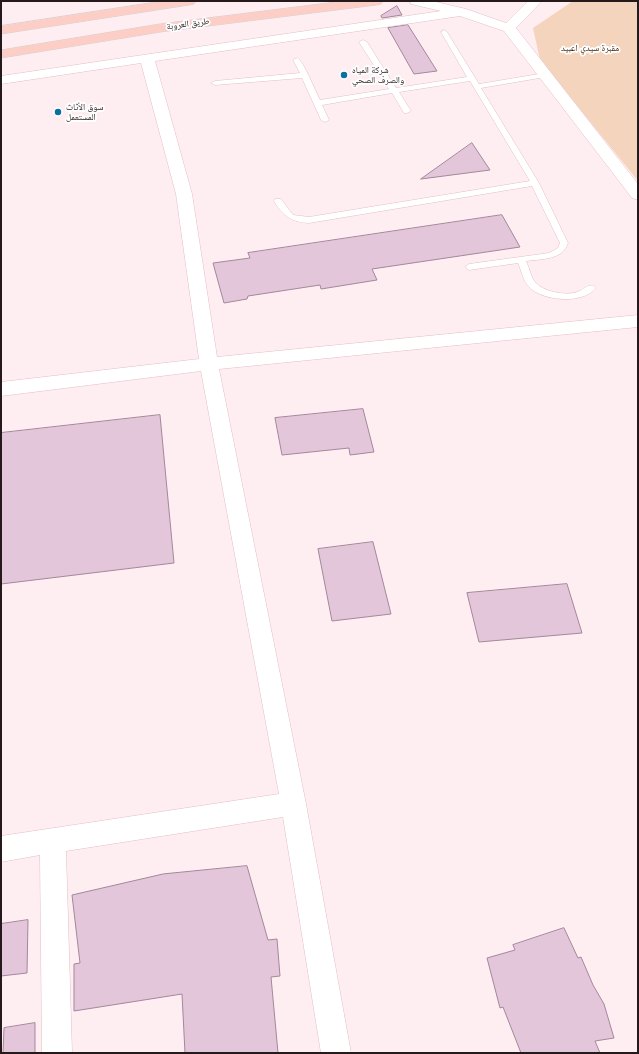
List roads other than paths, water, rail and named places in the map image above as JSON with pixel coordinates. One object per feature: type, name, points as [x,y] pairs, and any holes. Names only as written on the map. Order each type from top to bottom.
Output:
[{"type":"highway","points":[[1,30],[190,1]]},
{"type":"highway","name":"طريق العروبة","points":[[1,54],[175,26],[376,1]]},
{"type":"street","points":[[416,1],[461,12],[509,28],[638,195]]},
{"type":"street","points":[[509,28],[525,10],[536,1]]},
{"type":"street","points":[[1,80],[461,12]]},
{"type":"street","points":[[146,59],[184,194],[209,364],[293,804],[336,1053]]},
{"type":"street","points":[[1,389],[209,364],[638,321]]},
{"type":"street","points":[[1,849],[293,804]]},
{"type":"street","points":[[53,840],[57,1053]]},
{"type":"lane","points":[[444,32],[535,183],[564,243],[562,249],[551,255],[469,267]]},
{"type":"lane","points":[[363,42],[395,90],[406,111]]},
{"type":"lane","points":[[297,60],[325,120]]},
{"type":"lane","points":[[215,83],[305,75]]},
{"type":"lane","points":[[477,86],[545,75]]},
{"type":"lane","points":[[317,103],[472,78]]},
{"type":"lane","points":[[278,201],[284,213],[295,220],[310,220],[535,183]]},
{"type":"lane","points":[[521,259],[531,284],[544,292],[563,297],[580,296],[592,288]]},
{"type":"place","name":"شركة المياه والصرف الصحي","points":[[344,75]]},
{"type":"place","name":"سوق الأثاث المستعمل","points":[[58,112]]},
{"type":"park label","name":"مقبرة سيدي اعبيد","points":[[590,48]]}]
